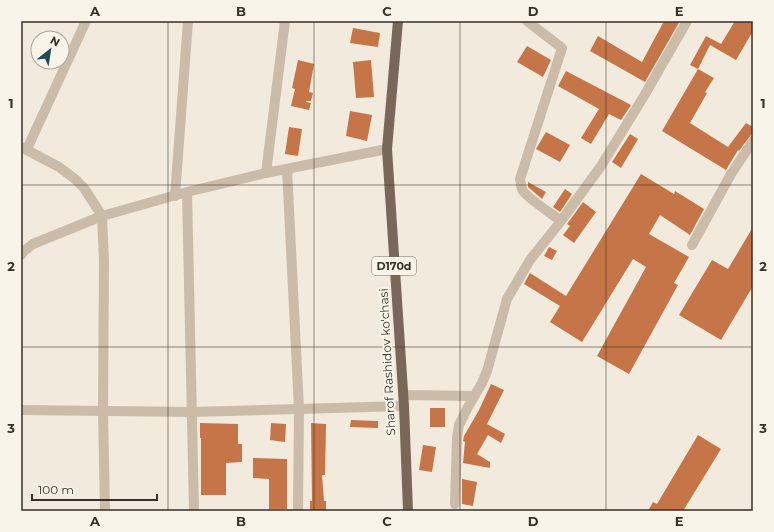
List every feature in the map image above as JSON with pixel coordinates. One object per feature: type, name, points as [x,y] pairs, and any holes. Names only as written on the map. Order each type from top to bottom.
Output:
[{"type":"main road","name":"Sharof Rashidov ko'chasi","points":[[398,21],[387,148],[404,406],[408,511]]},
{"type":"street","points":[[86,21],[24,148],[59,167],[75,178],[84,188],[102,216],[104,260],[103,411],[105,511]]},
{"type":"street","points":[[175,196],[188,21]]},
{"type":"street","points":[[266,173],[285,21]]},
{"type":"street","points":[[527,21],[562,48],[520,179],[521,185],[523,191],[529,197],[561,221]]},
{"type":"street","points":[[455,504],[457,438],[459,425],[487,371],[507,299],[530,260],[561,221],[601,166],[644,96],[687,21]]},
{"type":"street","points":[[692,245],[731,174],[753,141]]},
{"type":"street","points":[[21,255],[34,244],[102,216],[187,192],[266,173],[387,148]]},
{"type":"street","points":[[287,169],[299,409],[298,511]]},
{"type":"street","points":[[187,192],[194,511]]},
{"type":"street","points":[[403,395],[474,396]]},
{"type":"street","points":[[21,410],[191,412],[404,406]]},
{"type":"building","points":[[664,21],[680,21],[645,82],[590,51],[598,36],[642,62]]},
{"type":"building","points":[[735,21],[753,21],[753,31],[736,60],[710,45],[698,69],[690,65],[706,36],[721,44]]},
{"type":"building","points":[[353,28],[380,33],[378,47],[350,43]]},
{"type":"building","points":[[527,46],[551,60],[543,77],[517,62]]},
{"type":"building","points":[[298,60],[314,64],[309,92],[313,93],[311,101],[306,101],[311,103],[309,110],[291,106],[295,89],[292,88]]},
{"type":"building","points":[[371,60],[374,97],[356,98],[353,62]]},
{"type":"building","points":[[698,69],[714,78],[705,92],[707,93],[690,123],[728,147],[746,123],[753,127],[753,132],[739,151],[738,150],[726,170],[662,131]]},
{"type":"building","points":[[566,71],[631,105],[621,120],[609,114],[591,144],[581,138],[599,109],[558,86]]},
{"type":"building","points":[[350,111],[372,115],[367,141],[346,136]]},
{"type":"building","points":[[289,127],[302,129],[298,156],[285,154]]},
{"type":"building","points":[[546,132],[570,145],[560,162],[536,149]]},
{"type":"building","points":[[630,134],[638,139],[621,168],[612,162]]},
{"type":"building","points":[[641,174],[674,194],[675,191],[704,209],[690,235],[660,215],[649,234],[689,257],[674,283],[678,285],[629,374],[597,356],[646,267],[633,259],[582,342],[550,322],[560,306],[524,284],[530,273],[566,296]]},
{"type":"building","points":[[528,182],[546,192],[542,199],[528,187]]},
{"type":"building","points":[[565,189],[572,194],[560,212],[553,207]]},
{"type":"building","points":[[583,202],[596,212],[574,243],[563,235],[570,226],[567,224]]},
{"type":"building","points":[[753,227],[753,286],[721,340],[679,315],[712,260],[728,269]]},
{"type":"building","points":[[549,247],[557,251],[552,260],[544,256]]},
{"type":"building","points":[[491,384],[504,390],[487,424],[505,434],[501,443],[488,435],[477,454],[490,462],[490,468],[463,463],[465,442],[463,441],[464,436],[479,410]]},
{"type":"building","points":[[430,408],[445,408],[445,427],[430,427]]},
{"type":"building","points":[[351,420],[378,421],[378,428],[350,427]]},
{"type":"building","points":[[200,423],[238,424],[238,444],[242,444],[242,462],[226,463],[226,495],[201,495]]},
{"type":"building","points":[[271,423],[286,424],[285,442],[270,440]]},
{"type":"building","points":[[311,423],[326,424],[325,475],[322,475],[326,511],[310,511],[310,501],[312,501]]},
{"type":"building","points":[[698,435],[721,449],[683,511],[648,511],[653,502],[657,504]]},
{"type":"building","points":[[423,445],[436,447],[432,472],[419,470]]},
{"type":"building","points":[[253,458],[287,459],[287,509],[269,509],[269,479],[253,478]]},
{"type":"building","points":[[462,479],[477,482],[473,506],[462,504]]}]
